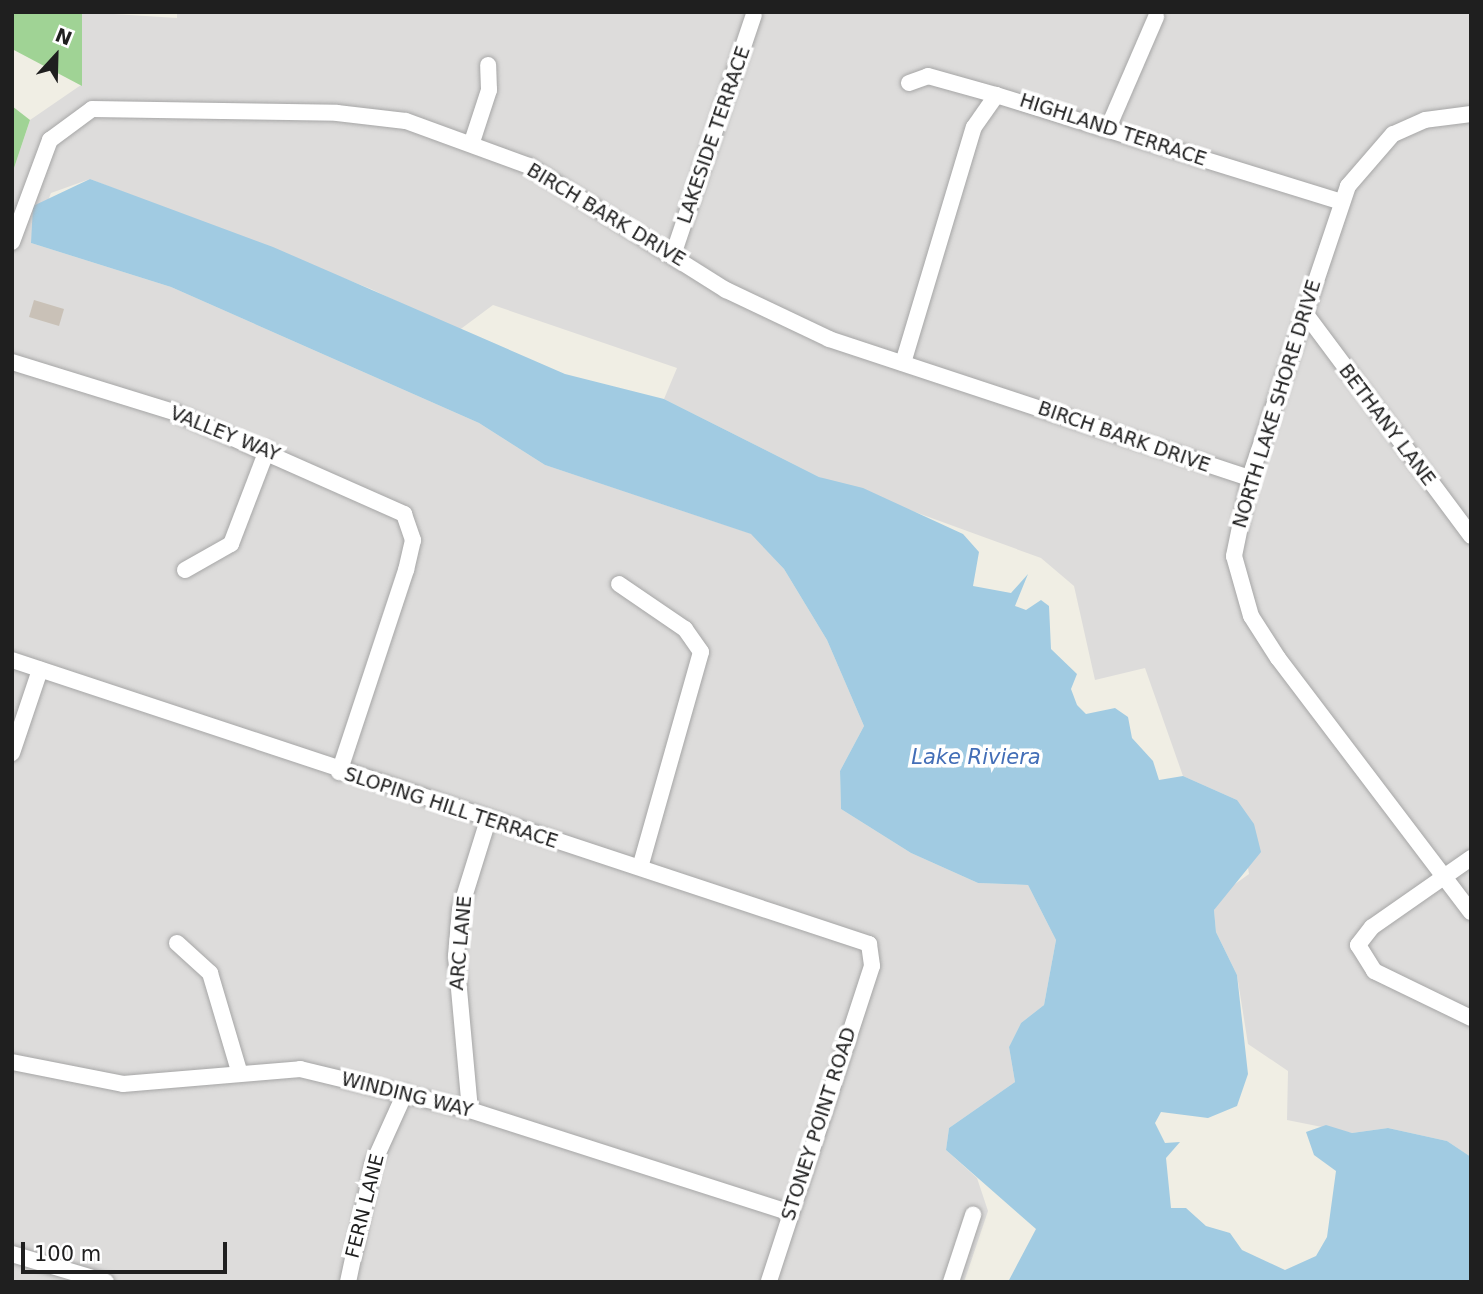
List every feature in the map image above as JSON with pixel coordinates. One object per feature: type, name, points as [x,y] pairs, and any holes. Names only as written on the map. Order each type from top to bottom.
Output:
[{"type":"street","name":"LAKESIDE TERRACE","points":[[673,255],[754,15]]},
{"type":"street","points":[[1108,128],[1156,17]]},
{"type":"street","points":[[472,142],[489,90],[488,65]]},
{"type":"street","points":[[909,83],[928,76],[996,95]]},
{"type":"street","name":"HIGHLAND TERRACE","points":[[903,363],[974,127],[996,95],[1342,202]]},
{"type":"street","name":"BIRCH BARK DRIVE","points":[[12,242],[50,140],[92,109],[337,113],[406,121],[472,142],[530,166],[768,312],[903,363],[1250,478]]},
{"type":"street","name":"NORTH LAKE SHORE DRIVE","points":[[1471,114],[1425,120],[1393,134],[1361,165],[1342,202],[1250,478],[1234,556],[1251,617],[1471,912]]},
{"type":"street","name":"BETHANY LANE","points":[[1305,313],[1471,536]]},
{"type":"street","name":"VALLEY WAY","points":[[12,362],[174,412],[267,450],[404,514],[413,540],[339,772]]},
{"type":"street","points":[[185,570],[231,544],[267,450]]},
{"type":"street","points":[[619,584],[685,629],[702,652],[639,867]]},
{"type":"street","name":"SLOPING HILL TERRACE","points":[[12,660],[339,772],[639,867],[869,944],[872,966]]},
{"type":"street","points":[[12,753],[40,670]]},
{"type":"street","name":"ARC LANE","points":[[470,1110],[456,956],[460,910],[488,820]]},
{"type":"street","points":[[1471,858],[1372,927],[1359,953],[1383,977],[1471,1018]]},
{"type":"street","points":[[177,943],[210,973],[239,1070]]},
{"type":"street","name":"STONEY POINT ROAD","points":[[769,1282],[872,966]]},
{"type":"street","name":"WINDING WAY","points":[[12,1062],[123,1084],[239,1070],[300,1069],[470,1110],[790,1213]]},
{"type":"street","name":"FERN LANE","points":[[348,1282],[373,1164],[405,1093]]},
{"type":"street","points":[[951,1282],[973,1215]]},
{"type":"street","points":[[12,1254],[106,1282]]},
{"type":"shaded area","points":[[82,12],[177,18],[177,12],[1471,12],[1471,1157],[1447,1141],[1388,1128],[1352,1133],[1287,1120],[1288,1071],[1248,1044],[1237,975],[1216,932],[1214,910],[1224,892],[1249,874],[1237,800],[1183,776],[1145,668],[1095,680],[1074,586],[1041,558],[819,477],[664,399],[677,368],[493,305],[458,331],[371,289],[90,179],[51,193],[31,243],[171,287],[479,423],[545,465],[752,534],[784,569],[827,640],[864,726],[840,771],[841,809],[911,853],[978,883],[1028,885],[1056,940],[1044,1005],[1021,1023],[1009,1047],[1015,1082],[949,1128],[946,1150],[977,1178],[988,1211],[964,1282],[12,1282],[12,174],[30,120],[81,85]]},
{"type":"green space","points":[[12,12],[82,12],[82,86],[12,49]]},
{"type":"green space","points":[[12,106],[30,120],[12,174]]},
{"type":"water","name":"Lake Riviera","points":[[90,179],[273,247],[565,374],[664,399],[819,477],[863,488],[963,534],[979,552],[973,586],[1011,593],[1028,574],[1015,606],[1026,610],[1041,600],[1049,606],[1051,649],[1077,674],[1071,689],[1077,705],[1086,714],[1115,708],[1128,717],[1132,738],[1153,761],[1159,780],[1183,776],[1237,800],[1254,824],[1261,852],[1214,910],[1216,932],[1237,975],[1248,1074],[1237,1106],[1208,1118],[1161,1112],[1155,1123],[1165,1143],[1180,1142],[1166,1158],[1171,1208],[1186,1208],[1206,1226],[1230,1233],[1242,1250],[1285,1270],[1316,1256],[1327,1237],[1336,1171],[1314,1155],[1306,1132],[1326,1125],[1352,1133],[1388,1128],[1447,1141],[1471,1157],[1471,1282],[1008,1282],[1036,1229],[946,1150],[949,1128],[1015,1082],[1009,1047],[1021,1023],[1044,1005],[1056,940],[1028,885],[978,883],[911,853],[841,809],[840,771],[864,726],[827,640],[784,569],[751,534],[545,465],[479,423],[171,287],[31,243],[33,206]]},
{"type":"building","points":[[34,300],[64,309],[59,326],[29,317]]}]
